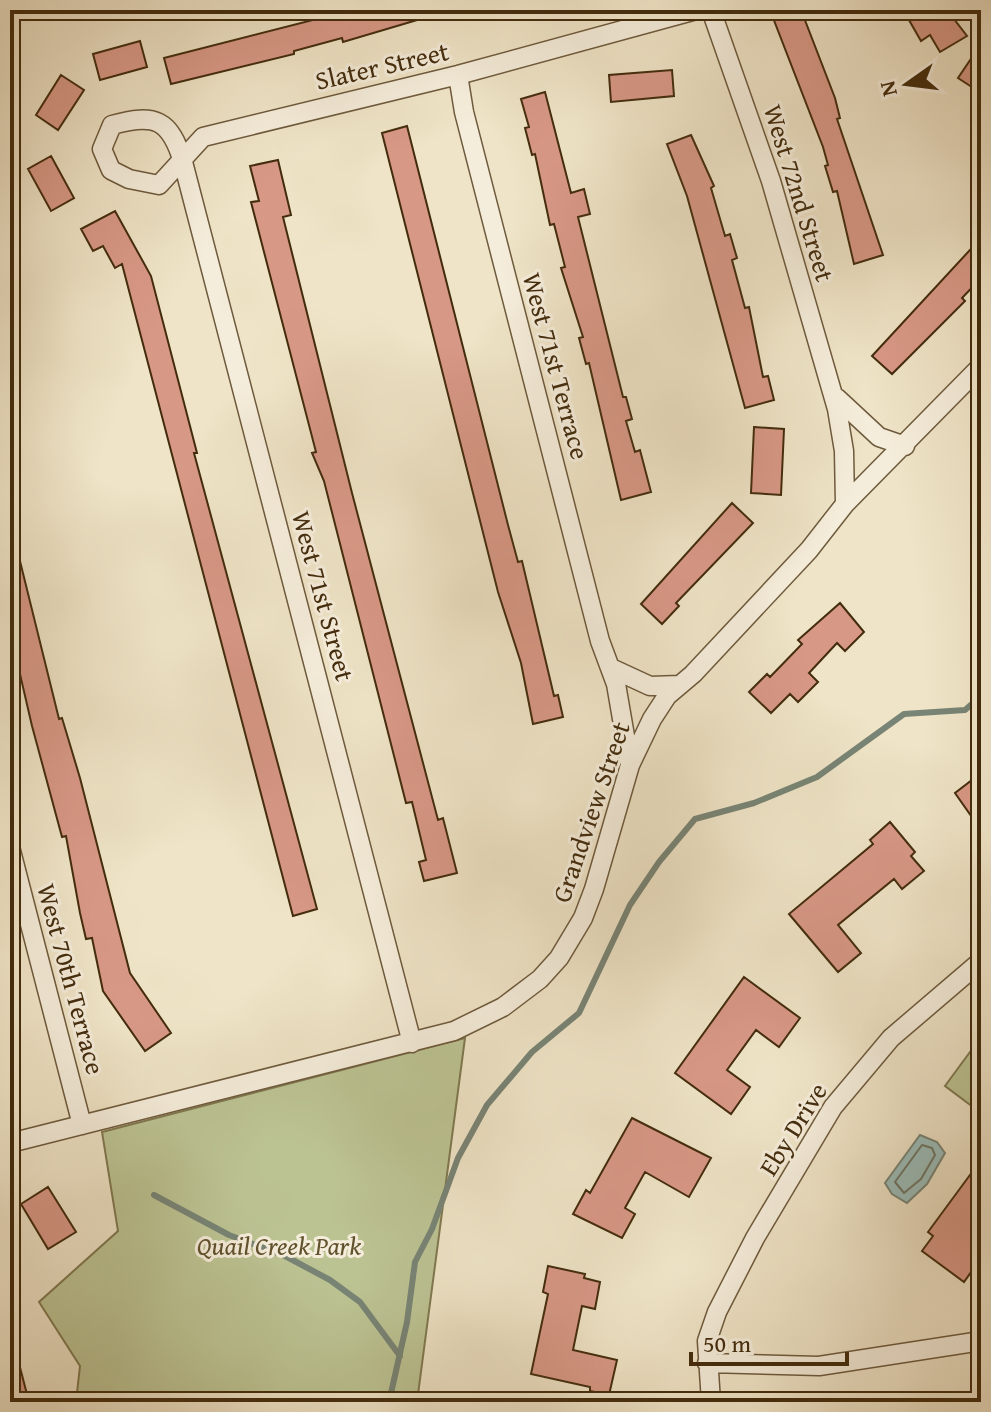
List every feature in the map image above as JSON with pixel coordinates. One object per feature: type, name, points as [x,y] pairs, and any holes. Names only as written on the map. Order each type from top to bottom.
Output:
[{"type":"street","name":"Slater Street","points":[[183,162],[203,137],[458,75],[696,10]]},
{"type":"street","name":"West 72nd Street","points":[[711,10],[771,181],[841,425],[845,504]]},
{"type":"street","name":"West 71st Terrace","points":[[458,75],[464,112],[600,641],[611,668],[630,765]]},
{"type":"street","name":"West 71st Street","points":[[183,162],[159,185],[129,179],[111,170],[102,149],[112,125],[137,118],[160,122],[175,137],[183,162],[412,1043]]},
{"type":"street","name":"Grandview Street","points":[[10,1143],[454,1031],[503,1007],[540,979],[559,958],[583,918],[630,765],[652,719],[680,685],[809,550],[845,504],[981,366]]},
{"type":"street","points":[[832,392],[879,437],[905,446]]},
{"type":"street","points":[[611,668],[650,686],[680,685]]},
{"type":"street","name":"West 70th Terrace","points":[[10,847],[82,1125]]},
{"type":"street","name":"Eby Drive","points":[[711,1402],[707,1341],[717,1312],[755,1238],[833,1107],[891,1038],[981,961]]},
{"type":"street","points":[[707,1363],[819,1366],[981,1341]]},
{"type":"green space","points":[[981,1037],[981,1113],[945,1086]]},
{"type":"green space","name":"Quail Creek Park","points":[[465,1038],[417,1402],[76,1402],[80,1366],[39,1302],[118,1231],[102,1132]]},
{"type":"water","points":[[920,1135],[937,1142],[945,1153],[927,1184],[907,1203],[892,1194],[885,1183]]},
{"type":"building","points":[[352,10],[433,10],[434,15],[343,42],[342,38],[294,51],[294,54],[171,84],[164,58]]},
{"type":"building","points":[[770,10],[801,10],[835,98],[840,118],[837,119],[883,255],[854,264],[837,191],[833,192],[825,166],[828,165],[823,147]]},
{"type":"building","points":[[925,10],[947,10],[967,36],[940,52],[930,35],[921,41],[909,20]]},
{"type":"building","points":[[140,41],[147,67],[100,80],[93,54]]},
{"type":"building","points":[[981,44],[981,93],[958,78]]},
{"type":"building","points":[[672,70],[674,96],[611,102],[609,75]]},
{"type":"building","points":[[61,75],[84,90],[58,130],[36,115]]},
{"type":"building","points":[[545,92],[571,193],[584,189],[590,214],[578,217],[623,397],[626,397],[632,419],[626,421],[635,452],[640,450],[651,492],[621,500],[589,363],[586,364],[579,338],[583,337],[561,268],[565,267],[554,224],[550,225],[535,154],[532,155],[525,128],[529,127],[521,99]]},
{"type":"building","points":[[407,126],[508,525],[518,562],[522,561],[554,696],[558,695],[563,717],[533,724],[521,663],[498,592],[382,133]]},
{"type":"building","points":[[691,135],[714,186],[711,188],[725,236],[730,234],[737,258],[732,260],[745,308],[749,307],[763,377],[768,376],[774,400],[745,408],[687,196],[667,144]]},
{"type":"building","points":[[51,156],[74,198],[51,211],[28,169]]},
{"type":"building","points":[[278,160],[291,215],[283,217],[352,493],[438,820],[443,818],[457,873],[424,881],[419,862],[426,860],[412,802],[406,803],[324,481],[312,453],[316,452],[251,202],[259,201],[250,166]]},
{"type":"building","points":[[115,211],[151,276],[197,453],[194,453],[317,909],[293,916],[122,264],[115,268],[103,246],[93,251],[81,229]]},
{"type":"building","points":[[981,238],[981,278],[962,298],[965,301],[892,374],[872,356]]},
{"type":"building","points":[[754,427],[784,429],[781,495],[751,493]]},
{"type":"building","points":[[732,503],[753,523],[676,603],[679,606],[662,624],[641,604]]},
{"type":"building","points":[[16,545],[59,719],[62,718],[80,778],[130,973],[171,1033],[145,1051],[103,991],[92,938],[86,939],[66,836],[62,837],[10,631],[10,546]]},
{"type":"building","points":[[840,603],[864,632],[845,651],[837,643],[809,673],[818,682],[798,702],[790,694],[771,713],[749,692],[767,674],[770,677],[802,644],[798,640]]},
{"type":"building","points":[[981,773],[981,830],[955,793]]},
{"type":"building","points":[[890,822],[915,852],[911,856],[924,871],[902,889],[894,879],[838,925],[861,953],[838,972],[789,914],[873,844],[870,840]]},
{"type":"building","points":[[744,977],[800,1018],[779,1047],[756,1030],[727,1070],[750,1087],[731,1114],[675,1073]]},
{"type":"building","points":[[632,1118],[711,1158],[689,1197],[645,1172],[625,1208],[635,1214],[622,1238],[573,1214],[586,1190],[590,1193]]},
{"type":"building","points":[[981,1160],[981,1258],[964,1282],[922,1251],[933,1236],[928,1232]]},
{"type":"building","points":[[48,1187],[76,1232],[48,1249],[21,1204]]},
{"type":"building","points":[[548,1266],[585,1274],[584,1278],[600,1282],[595,1309],[582,1306],[573,1350],[617,1360],[609,1395],[590,1391],[590,1387],[531,1374],[548,1294],[543,1292]]},
{"type":"building","points":[[10,1352],[16,1352],[29,1402],[10,1402]]},
{"type":"waterway","points":[[389,1402],[407,1322],[415,1262],[432,1229],[458,1158],[487,1105],[532,1052],[579,1013],[630,905],[659,862],[695,819],[754,803],[817,777],[904,714],[965,710],[981,696]]},
{"type":"waterway","points":[[154,1195],[229,1235],[285,1256],[330,1280],[360,1302],[400,1356]]}]
